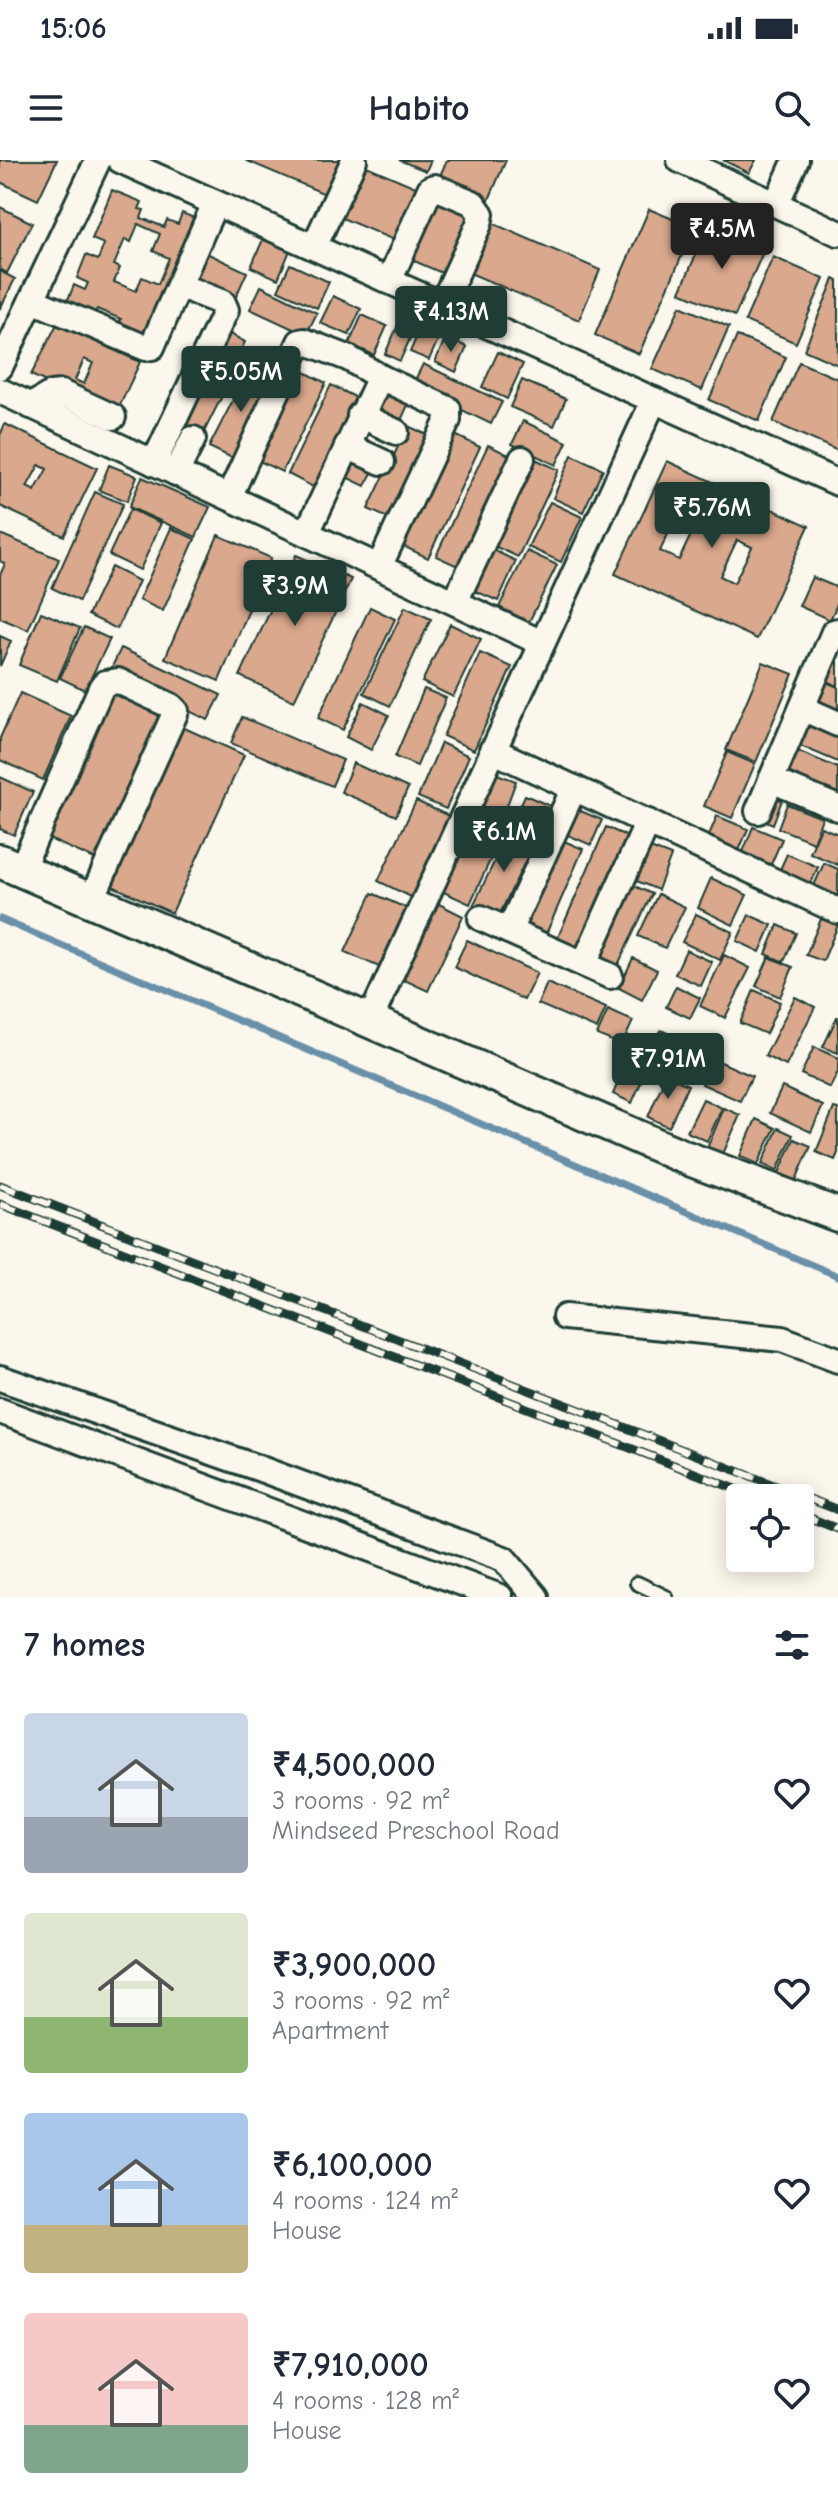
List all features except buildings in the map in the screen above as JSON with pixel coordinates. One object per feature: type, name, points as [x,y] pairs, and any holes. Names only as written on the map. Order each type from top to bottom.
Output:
[{"type":"street","points":[[2,356],[98,160]]},
{"type":"street","points":[[120,160],[838,483]]},
{"type":"street","points":[[314,247],[354,160]]},
{"type":"street","points":[[680,160],[838,233]]},
{"type":"street","points":[[776,204],[796,160]]},
{"type":"street","points":[[389,281],[430,189],[435,187],[473,203],[481,214],[479,224],[442,305]]},
{"type":"street","points":[[30,302],[146,348],[152,347],[215,203]]},
{"type":"street","points":[[165,468],[226,310],[223,303],[193,291]]},
{"type":"street","points":[[30,302],[142,357]]},
{"type":"street","points":[[229,497],[300,342],[348,358],[448,409],[448,420],[379,567]]},
{"type":"street","points":[[307,533],[380,377]]},
{"type":"street","points":[[0,391],[542,643]]},
{"type":"street","points":[[31,406],[51,394],[61,393],[113,417]]},
{"type":"street","points":[[369,1022],[654,400]]},
{"type":"street","points":[[360,415],[396,432]]},
{"type":"street","points":[[165,468],[193,439]]},
{"type":"street","points":[[347,446],[382,462]]},
{"type":"street","points":[[455,602],[522,459]]},
{"type":"street","points":[[758,811],[834,632],[838,631]]},
{"type":"street","points":[[91,901],[176,711],[118,681],[105,683],[101,688],[10,866],[369,1022],[684,1157],[838,1215]]},
{"type":"street","points":[[802,708],[838,724]]},
{"type":"street","points":[[492,750],[838,911]]},
{"type":"street","points":[[771,780],[838,808]]},
{"type":"street","points":[[509,931],[574,788]]},
{"type":"street","points":[[584,964],[648,822]]},
{"type":"street","points":[[481,918],[610,976]]},
{"type":"street","points":[[565,1317],[782,1339],[838,1360]]},
{"type":"street","points":[[0,1378],[258,1468],[504,1559],[536,1597]]},
{"type":"street","points":[[0,1411],[500,1597]]},
{"type":"lane","points":[[637,1583],[666,1597]]},
{"type":"waterway","points":[[0,919],[838,1276]]},
{"type":"railway","points":[[0,1185],[838,1510]]},
{"type":"railway","points":[[0,1204],[726,1485]]},
{"type":"railway","points":[[814,1520],[838,1529]]}]
